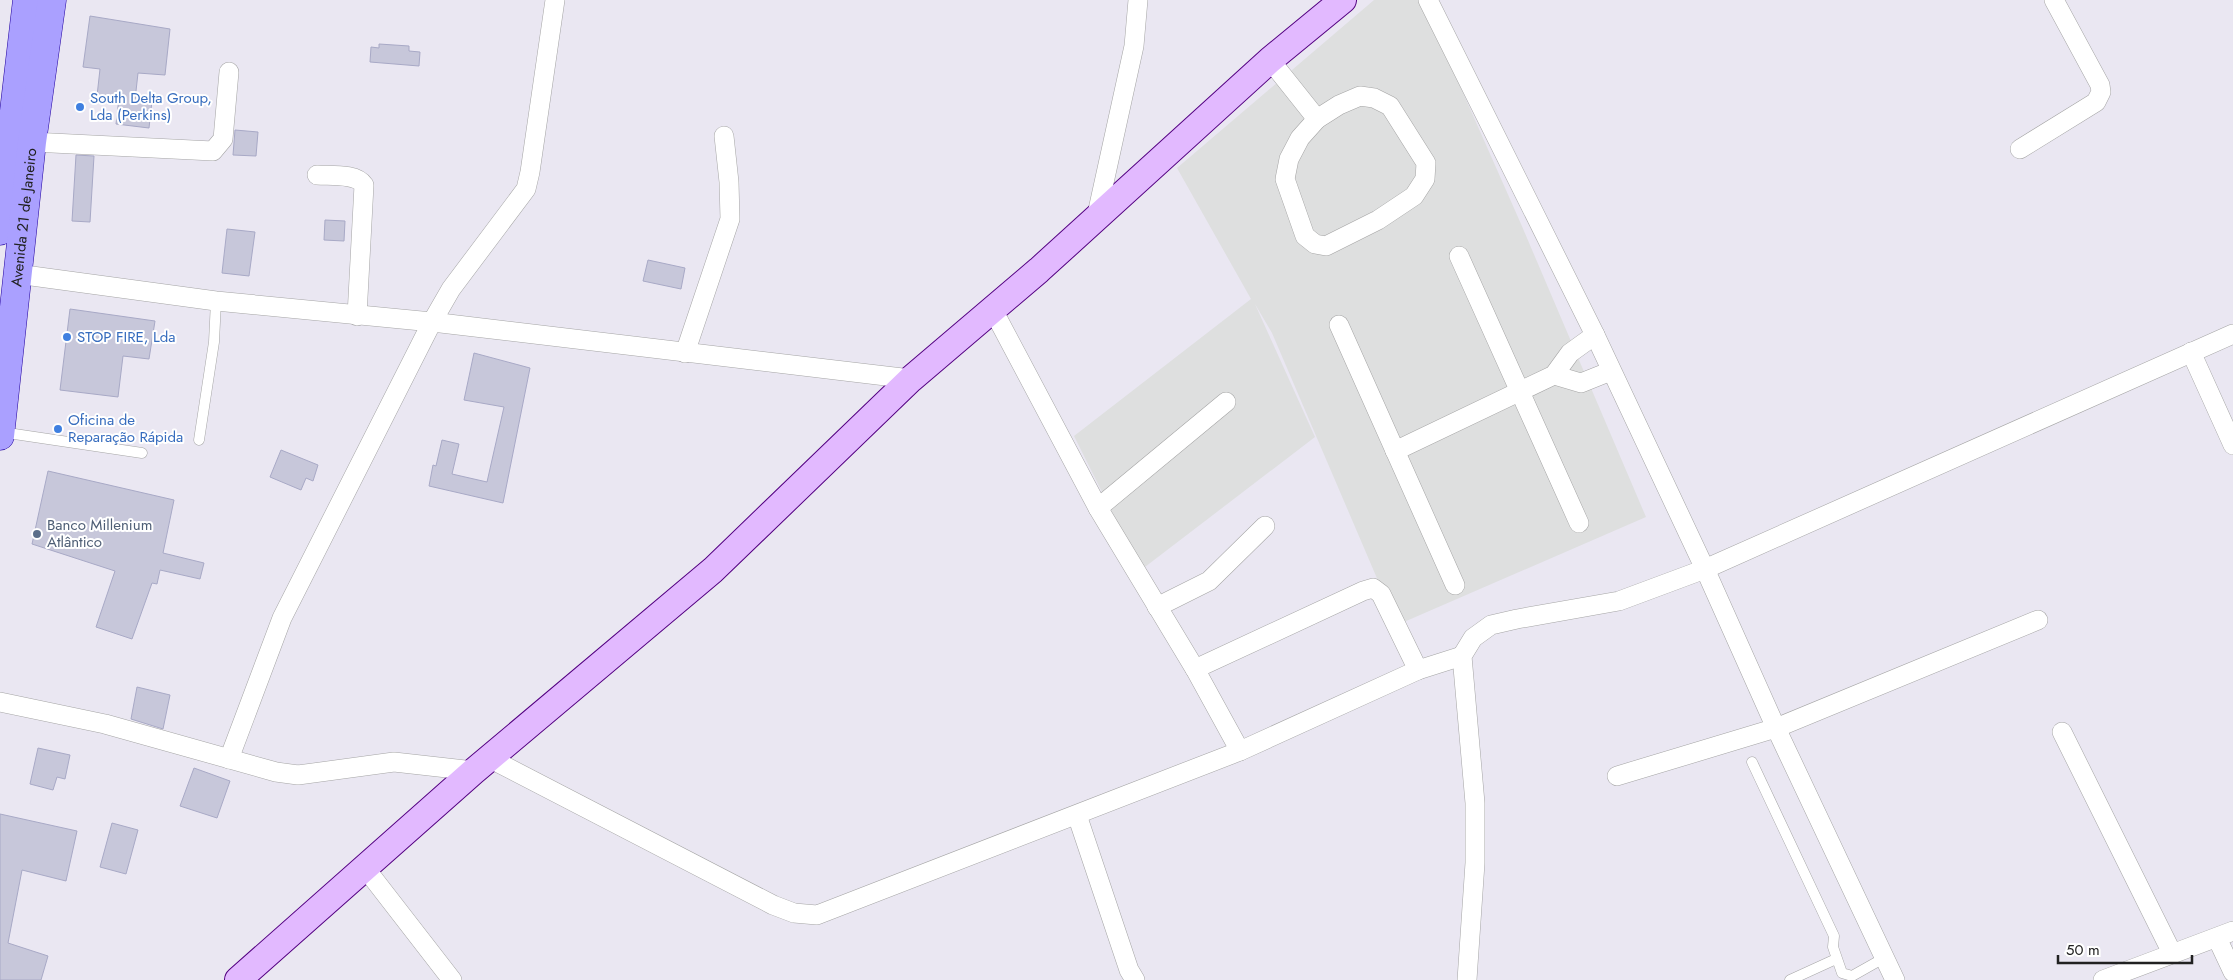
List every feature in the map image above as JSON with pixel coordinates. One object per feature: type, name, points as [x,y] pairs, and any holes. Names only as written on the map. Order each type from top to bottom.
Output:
[{"type":"main road","name":"Avenida 21 de Janeiro","points":[[0,231],[27,0]]},
{"type":"main road","name":"Avenida 21 de Janeiro","points":[[0,436],[32,142],[52,0]]},
{"type":"main road","points":[[238,980],[482,765],[712,570],[911,379],[1096,219],[1270,60],[1343,0]]},
{"type":"street","points":[[229,759],[282,618],[432,322],[451,290],[526,189],[555,0]]},
{"type":"street","points":[[1096,219],[1134,46],[1138,0]]},
{"type":"street","points":[[1428,0],[1595,335],[1705,569],[1776,728],[1895,980]]},
{"type":"street","points":[[2020,149],[2096,102],[2101,92],[2100,85],[2054,0]]},
{"type":"street","points":[[1270,60],[1317,119]]},
{"type":"street","points":[[32,142],[213,151],[222,139],[229,72]]},
{"type":"street","points":[[1360,96],[1374,98],[1390,106],[1426,163],[1425,179],[1414,196],[1378,220],[1326,246],[1315,244],[1306,236],[1294,208],[1285,179],[1289,159],[1300,138],[1317,119],[1339,105],[1360,96]]},
{"type":"street","points":[[685,353],[730,219],[729,182],[724,136]]},
{"type":"street","points":[[317,175],[355,178],[361,180],[364,185],[356,316]]},
{"type":"street","points":[[1459,256],[1579,523]]},
{"type":"street","points":[[18,274],[216,301],[432,322],[911,379]]},
{"type":"street","points":[[993,310],[1098,508],[1195,669],[1240,752]]},
{"type":"street","points":[[1339,325],[1455,585]]},
{"type":"street","points":[[1467,980],[1475,863],[1475,802],[1462,656],[1473,638],[1491,625],[1619,601],[1705,569],[2233,334]]},
{"type":"street","points":[[1395,451],[1554,376],[1570,353],[1595,335]]},
{"type":"street","points":[[2191,352],[2233,445]]},
{"type":"street","points":[[1554,376],[1581,383],[1611,371]]},
{"type":"street","points":[[1098,508],[1226,402]]},
{"type":"street","points":[[1157,607],[1209,581],[1265,526]]},
{"type":"street","points":[[1195,669],[1373,588],[1381,594],[1418,670]]},
{"type":"street","points":[[1617,776],[1776,728],[2038,620]]},
{"type":"street","points":[[0,702],[105,724],[276,772],[298,775],[394,762],[482,765],[765,901],[794,913],[817,915],[1240,752],[1418,670],[1462,656]]},
{"type":"street","points":[[2062,732],[2172,953]]},
{"type":"street","points":[[1077,816],[1129,970],[1135,980]]},
{"type":"street","points":[[366,869],[452,980]]},
{"type":"street","points":[[2112,978],[2172,953],[2225,935],[2233,972]]},
{"type":"lane","points":[[198,440],[214,342],[216,301]]},
{"type":"lane","points":[[0,432],[142,453]]},
{"type":"lane","points":[[1752,762],[1834,936],[1833,947],[1842,973],[1852,976],[1884,958]]},
{"type":"lane","points":[[1790,980],[1836,959]]},
{"type":"shaded area","points":[[1374,0],[1422,0],[1521,224],[1646,517],[1397,625],[1272,333],[1255,304],[1315,437],[1141,570],[1074,436],[1251,299],[1177,168]]},
{"type":"building","points":[[90,16],[170,29],[165,75],[138,73],[135,100],[152,101],[149,128],[116,124],[119,98],[97,96],[100,69],[83,67]]},
{"type":"building","points":[[379,44],[409,46],[409,51],[420,52],[419,66],[370,62],[371,47],[379,48]]},
{"type":"building","points":[[235,130],[258,132],[256,156],[233,155]]},
{"type":"building","points":[[76,155],[94,156],[90,222],[72,221]]},
{"type":"building","points":[[325,220],[345,221],[344,241],[324,240]]},
{"type":"building","points":[[227,229],[255,232],[249,276],[222,273]]},
{"type":"building","points":[[648,260],[685,268],[681,289],[643,281]]},
{"type":"building","points":[[70,309],[155,321],[149,359],[123,356],[118,397],[60,390]]},
{"type":"building","points":[[474,353],[530,368],[503,503],[429,486],[433,465],[436,466],[442,440],[459,444],[452,474],[487,482],[504,407],[464,400]]},
{"type":"building","points":[[281,450],[318,465],[313,481],[306,478],[301,490],[270,477]]},
{"type":"building","points":[[48,471],[174,500],[163,553],[204,563],[200,579],[160,570],[157,584],[152,583],[132,639],[96,627],[115,571],[32,544]]},
{"type":"building","points":[[137,687],[170,695],[163,729],[131,719]]},
{"type":"building","points":[[38,748],[70,755],[65,779],[57,777],[53,790],[30,784]]},
{"type":"building","points":[[194,768],[230,781],[217,818],[180,806]]},
{"type":"building","points":[[0,814],[77,831],[66,881],[22,870],[8,943],[48,956],[41,980],[0,980]]},
{"type":"building","points":[[112,823],[138,830],[126,874],[100,867]]},
{"type":"place","name":"South Delta Group, Lda (Perkins)","points":[[80,107]]},
{"type":"place","name":"STOP FIRE, Lda","points":[[67,337]]},
{"type":"place","name":"Oficina de Reparação Rápida","points":[[58,429]]},
{"type":"place","name":"Banco Millenium Atlântico","points":[[37,534]]}]
